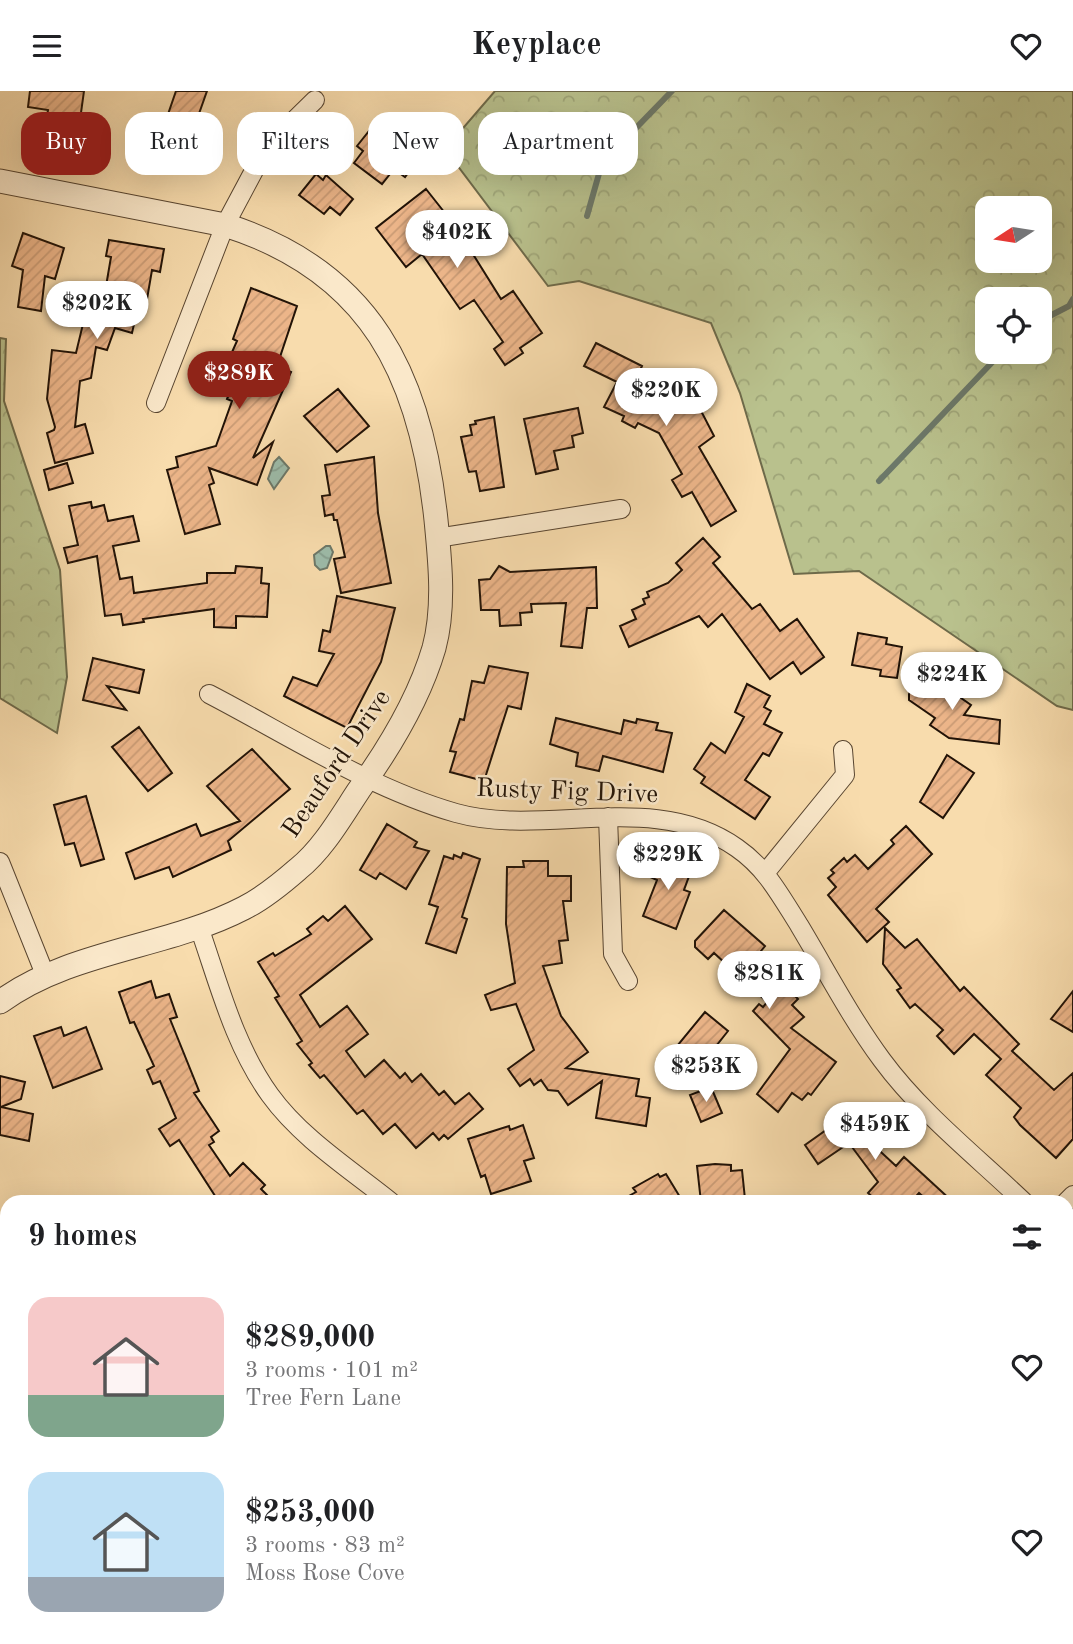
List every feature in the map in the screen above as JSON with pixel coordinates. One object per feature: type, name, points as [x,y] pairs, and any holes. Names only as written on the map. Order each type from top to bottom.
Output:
[{"type":"street","points":[[156,403],[225,225],[266,148],[314,100]]},
{"type":"street","name":"Beauford Drive","points":[[0,181],[225,225],[261,236],[319,268],[368,315],[404,377],[430,461],[440,599],[434,646],[418,695],[368,777],[331,831],[301,867],[245,908],[199,927],[46,977],[0,1002]]},
{"type":"street","points":[[437,538],[621,509]]},
{"type":"street","name":"Rusty Fig Drive","points":[[209,694],[368,777],[457,813],[520,819],[658,819],[695,828],[734,846],[766,872],[882,1060],[922,1105],[1017,1195]]},
{"type":"street","points":[[766,872],[845,775],[844,750]]},
{"type":"street","points":[[608,817],[613,954],[628,981]]},
{"type":"street","points":[[0,862],[46,977]]},
{"type":"street","points":[[199,927],[243,1050],[271,1096],[299,1128],[382,1195]]},
{"type":"green space","points":[[495,91],[1073,91],[1073,710],[1057,706],[859,571],[794,574],[740,393],[711,323],[579,281],[548,286],[464,174],[464,127]]},
{"type":"green space","points":[[0,338],[6,339],[4,401],[60,570],[67,677],[57,733],[0,698]]},
{"type":"water","points":[[279,457],[289,468],[274,489],[268,479],[274,462]]},
{"type":"water","points":[[330,546],[333,552],[327,568],[320,570],[315,565],[314,555]]},
{"type":"building","points":[[30,91],[84,91],[81,112],[48,112],[28,107]]},
{"type":"building","points":[[176,91],[207,91],[200,112],[169,112]]},
{"type":"building","points":[[368,132],[368,174],[354,163],[363,151],[357,146]]},
{"type":"building","points":[[315,175],[323,180],[326,175],[353,199],[340,215],[330,207],[324,214],[299,195]]},
{"type":"building","points":[[370,175],[389,175],[382,184]]},
{"type":"building","points":[[426,189],[456,227],[501,299],[513,291],[542,333],[520,348],[523,353],[505,365],[494,349],[503,342],[474,300],[460,309],[422,254],[406,267],[376,228]]},
{"type":"building","points":[[23,233],[64,248],[55,279],[45,276],[41,311],[18,307],[23,270],[12,266]]},
{"type":"building","points":[[109,240],[164,249],[160,272],[152,270],[147,299],[140,298],[132,333],[115,328],[107,350],[96,347],[91,378],[80,381],[75,427],[85,424],[93,453],[55,463],[47,433],[55,427],[47,399],[52,350],[76,353],[90,295],[104,298],[111,257],[106,256]]},
{"type":"building","points":[[251,288],[297,306],[277,366],[291,372],[253,458],[273,442],[257,485],[209,468],[214,483],[209,485],[220,524],[185,534],[167,470],[178,467],[176,457],[216,446],[232,401],[227,399],[238,373],[225,368],[237,341],[233,339]]},
{"type":"building","points":[[596,343],[642,366],[638,375],[687,399],[692,408],[698,405],[714,436],[699,447],[736,511],[711,526],[692,492],[682,497],[672,480],[682,474],[659,433],[638,423],[635,428],[622,421],[624,416],[604,407],[617,382],[584,366]]},
{"type":"building","points":[[338,389],[369,426],[337,452],[304,416]]},
{"type":"building","points":[[578,408],[583,433],[572,436],[574,447],[554,451],[558,469],[536,474],[524,419]]},
{"type":"building","points":[[494,417],[504,487],[480,491],[476,471],[469,472],[461,437],[472,435],[470,425],[476,424],[475,421]]},
{"type":"building","points":[[374,457],[378,513],[391,583],[341,593],[334,559],[345,557],[337,520],[334,520],[333,514],[325,516],[322,496],[330,495],[325,465]]},
{"type":"building","points":[[67,463],[73,483],[49,490],[44,470]]},
{"type":"building","points":[[91,502],[92,508],[104,505],[108,521],[133,516],[139,541],[113,546],[120,579],[132,577],[134,593],[207,583],[207,573],[235,573],[236,566],[262,568],[261,583],[269,584],[267,617],[236,616],[236,628],[214,627],[214,609],[143,619],[144,622],[123,625],[121,614],[105,616],[97,556],[68,563],[64,548],[78,545],[69,506]]},
{"type":"building","points":[[703,538],[720,557],[713,563],[752,609],[760,604],[780,631],[797,619],[824,657],[801,674],[793,662],[770,679],[722,614],[708,627],[699,616],[629,647],[620,626],[636,619],[632,610],[645,604],[643,599],[649,597],[647,592],[668,583],[682,570],[676,563]]},
{"type":"building","points":[[499,566],[510,572],[596,567],[597,608],[587,608],[582,648],[561,646],[566,603],[531,604],[532,612],[520,613],[521,625],[500,626],[499,610],[481,610],[479,580],[490,579]]},
{"type":"building","points":[[337,596],[395,608],[381,662],[347,728],[284,696],[293,677],[317,686],[334,654],[319,651],[323,630],[330,632]]},
{"type":"building","points":[[858,633],[887,638],[886,644],[902,647],[897,678],[880,676],[881,670],[852,665]]},
{"type":"building","points":[[93,658],[144,670],[139,693],[107,686],[126,710],[83,700]]},
{"type":"building","points":[[489,666],[528,673],[521,709],[508,706],[484,781],[450,772],[456,752],[450,751],[460,719],[464,720],[472,681],[484,683]]},
{"type":"building","points":[[927,668],[944,680],[941,684],[971,705],[964,715],[1000,720],[999,744],[949,738],[930,725],[935,718],[909,700],[909,694]]},
{"type":"building","points":[[747,684],[770,696],[764,707],[771,711],[764,724],[782,733],[769,756],[763,753],[745,780],[770,797],[755,819],[701,783],[705,777],[694,769],[711,743],[725,753],[744,717],[735,712]]},
{"type":"building","points":[[556,718],[621,734],[624,720],[636,723],[637,719],[658,723],[656,730],[672,733],[663,772],[603,756],[599,771],[576,766],[578,753],[550,744]]},
{"type":"building","points":[[139,727],[172,773],[148,791],[112,747]]},
{"type":"building","points":[[252,749],[290,789],[228,841],[231,850],[173,877],[169,867],[135,879],[126,853],[196,824],[201,836],[240,821],[207,786]]},
{"type":"building","points":[[947,755],[974,773],[943,818],[920,802]]},
{"type":"building","points":[[86,796],[104,859],[81,866],[74,843],[65,845],[54,805]]},
{"type":"building","points":[[387,824],[417,842],[414,847],[429,851],[406,889],[380,873],[376,879],[360,870]]},
{"type":"building","points":[[906,826],[932,854],[876,909],[889,922],[867,942],[828,895],[836,887],[828,878],[834,873],[831,870],[844,858],[847,862],[855,855],[868,869],[894,844],[891,840]]},
{"type":"building","points":[[463,853],[480,859],[462,917],[467,919],[456,953],[426,943],[438,907],[429,904],[444,856],[453,859],[454,855],[461,858]]},
{"type":"building","points":[[657,855],[692,868],[684,890],[690,892],[676,929],[643,916],[657,880],[648,876]]},
{"type":"building","points":[[523,861],[548,861],[548,876],[571,876],[571,901],[563,901],[568,940],[559,941],[562,963],[543,966],[561,1016],[588,1052],[566,1068],[639,1079],[636,1096],[650,1098],[646,1126],[596,1118],[602,1081],[568,1105],[558,1091],[548,1090],[541,1080],[534,1085],[530,1079],[520,1086],[508,1069],[534,1050],[516,1004],[491,1010],[485,995],[515,983],[506,924],[507,867],[524,867]]},
{"type":"building","points":[[345,906],[372,939],[300,995],[320,1027],[347,1006],[368,1034],[346,1051],[365,1077],[384,1060],[400,1078],[405,1073],[412,1082],[421,1074],[439,1095],[444,1091],[455,1104],[469,1093],[483,1109],[448,1139],[444,1135],[439,1140],[433,1133],[416,1148],[395,1124],[383,1134],[363,1110],[357,1114],[324,1075],[320,1078],[309,1065],[312,1063],[297,1044],[302,1041],[275,998],[279,996],[258,962],[273,953],[275,956],[311,934],[307,929],[323,916],[328,921]]},
{"type":"building","points":[[724,910],[765,946],[757,956],[798,999],[792,1005],[804,1017],[791,1028],[836,1062],[811,1095],[808,1093],[802,1100],[792,1093],[778,1112],[757,1094],[790,1049],[753,1011],[759,1004],[763,1007],[767,1002],[714,953],[708,959],[695,947],[695,941]]},
{"type":"building","points":[[885,928],[905,948],[917,939],[960,991],[964,987],[1019,1044],[1012,1051],[1054,1090],[1073,1073],[1073,1139],[1056,1158],[1020,1125],[1014,1117],[1021,1108],[986,1075],[1001,1059],[974,1034],[954,1054],[937,1036],[943,1030],[915,1004],[910,1008],[897,990],[901,988],[883,964]]},
{"type":"building","points":[[151,981],[156,998],[169,994],[177,1017],[170,1019],[199,1091],[194,1093],[219,1131],[211,1137],[214,1142],[209,1145],[230,1176],[243,1163],[265,1185],[261,1189],[267,1195],[214,1195],[179,1140],[170,1146],[159,1129],[176,1118],[160,1081],[153,1084],[147,1070],[154,1066],[134,1022],[130,1023],[119,992]]},
{"type":"building","points":[[1073,991],[1073,1032],[1051,1019]]},
{"type":"building","points":[[705,1012],[728,1031],[701,1065],[677,1046]]},
{"type":"building","points":[[61,1027],[64,1036],[86,1027],[102,1069],[53,1088],[34,1036]]},
{"type":"building","points":[[0,1076],[25,1082],[21,1099],[1,1107],[33,1114],[29,1141],[0,1135]]},
{"type":"building","points":[[711,1087],[722,1113],[701,1122],[690,1095]]},
{"type":"building","points":[[860,1106],[873,1124],[868,1127],[875,1137],[869,1141],[896,1166],[904,1157],[945,1195],[870,1195],[868,1193],[878,1182],[849,1143],[818,1164],[805,1145]]},
{"type":"building","points":[[523,1125],[534,1158],[524,1161],[531,1181],[491,1194],[485,1175],[481,1177],[468,1139],[509,1126],[510,1130]]},
{"type":"building","points":[[731,1165],[731,1171],[742,1170],[745,1195],[700,1195],[697,1166]]},
{"type":"building","points":[[658,1174],[660,1177],[666,1174],[679,1195],[631,1195],[636,1192],[633,1188]]},
{"type":"waterway","points":[[587,216],[602,163],[672,91]]},
{"type":"waterway","points":[[1052,315],[1069,306],[1073,299]]},
{"type":"waterway","points":[[879,481],[991,364]]}]
